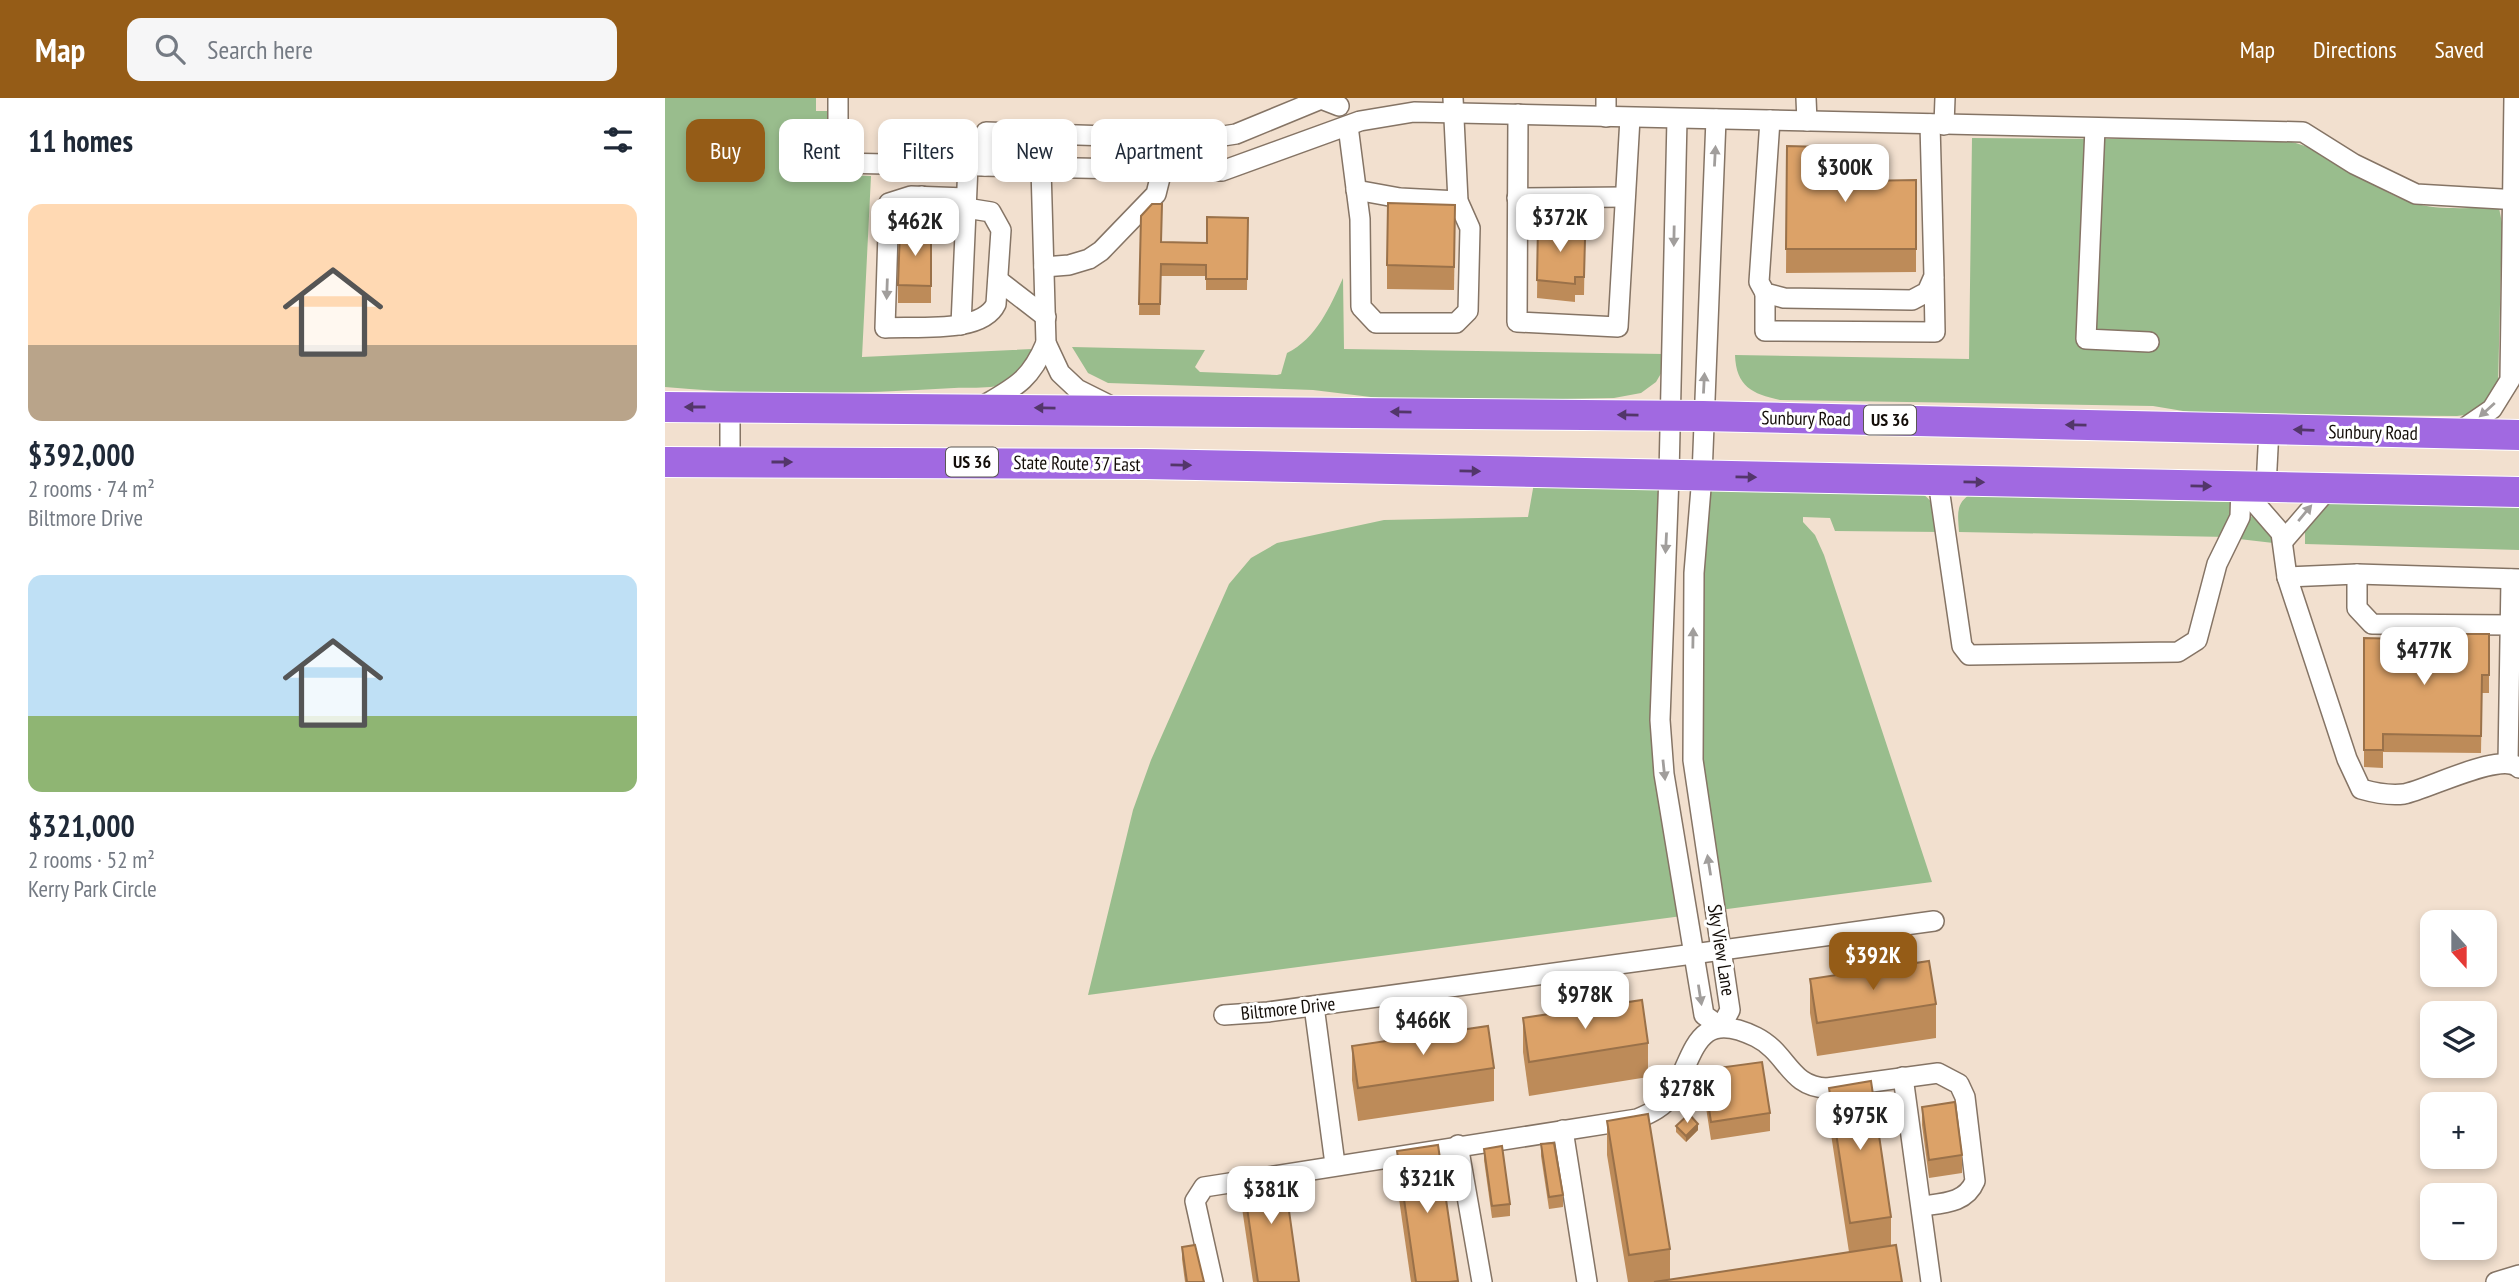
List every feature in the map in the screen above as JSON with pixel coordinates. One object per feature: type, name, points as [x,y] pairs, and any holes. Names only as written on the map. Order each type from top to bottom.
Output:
[{"type":"highway","name":"US 36","points":[[665,407],[1116,409]]},
{"type":"highway","name":"Sunbury Road","points":[[1116,409],[1703,416],[2519,435]]},
{"type":"highway","name":"State Route 37 East","points":[[665,462],[1279,467],[1669,475]]},
{"type":"highway","name":"US 36","points":[[1669,475],[2519,492]]},
{"type":"street","points":[[838,98],[838,163],[878,164]]},
{"type":"street","points":[[1806,98],[1807,121]]},
{"type":"street","points":[[1770,120],[1759,282],[1765,293],[1765,331],[1935,332],[1937,125],[1945,98]]},
{"type":"street","points":[[2456,434],[2492,409],[2515,387],[2517,200],[2514,98]]},
{"type":"street","points":[[1227,135],[1321,99],[1339,106]]},
{"type":"street","points":[[1227,170],[1348,126],[1453,105],[1518,114],[1606,107],[1630,118],[2303,132],[2354,164],[2416,194],[2517,200]]},
{"type":"street","points":[[1348,126],[1360,219],[1361,307],[1376,323],[1456,323],[1468,311],[1470,228],[1458,201],[1453,105]]},
{"type":"street","points":[[1518,114],[1517,322],[1618,327],[1630,118]]},
{"type":"street","name":"Sky View Lane","points":[[1677,119],[1671,416],[1660,720],[1664,774],[1704,1015],[1721,1027],[1731,1010],[1693,760],[1694,573],[1702,476],[1716,119]]},
{"type":"street","points":[[2095,128],[2086,339],[2149,342]]},
{"type":"street","points":[[978,159],[986,132],[1091,135]]},
{"type":"street","points":[[961,325],[966,203],[972,182]]},
{"type":"street","points":[[981,407],[1014,388],[1036,368],[1046,343],[1041,182]]},
{"type":"street","points":[[1044,267],[1069,265],[1101,251],[1156,194],[1159,182]]},
{"type":"street","points":[[1356,190],[1400,198],[1458,201]]},
{"type":"street","points":[[922,196],[966,203],[983,209],[997,219],[1001,230],[996,304],[992,313],[973,324],[885,328],[888,233],[922,196]]},
{"type":"street","points":[[1517,198],[1625,197]]},
{"type":"street","points":[[1765,293],[1784,298],[1912,300],[1927,292],[1934,276]]},
{"type":"street","points":[[998,280],[1046,317]]},
{"type":"street","points":[[1046,343],[1060,373],[1077,389],[1116,409]]},
{"type":"street","points":[[730,407],[730,462]]},
{"type":"street","points":[[1938,481],[1962,646],[1969,655],[2178,652],[2197,640],[2217,564],[2253,487],[2269,429]]},
{"type":"street","points":[[2253,487],[2284,540],[2287,577],[2347,758],[2361,789],[2382,795],[2402,794],[2436,786],[2478,768],[2513,766],[2511,625],[2515,579],[2357,574],[2287,577]]},
{"type":"street","points":[[2284,540],[2329,488]]},
{"type":"street","points":[[2357,574],[2357,608],[2372,624],[2511,625]]},
{"type":"street","name":"Biltmore Drive","points":[[1224,1015],[1314,1006],[1934,921]]},
{"type":"street","points":[[1314,1006],[1335,1164]]},
{"type":"street","points":[[1213,1282],[1195,1201],[1204,1187],[1335,1164],[1637,1119],[1658,1110],[1671,1095],[1693,1046],[1709,1030],[1721,1027],[1740,1030],[1775,1048],[1801,1083],[1812,1088],[1938,1073],[1959,1084],[1965,1097],[1975,1181],[1971,1192],[1959,1200],[1922,1206]]},
{"type":"street","points":[[1903,1077],[1931,1282]]},
{"type":"street","points":[[1563,1130],[1587,1282]]},
{"type":"street","points":[[1458,1145],[1482,1282]]},
{"type":"street","points":[[2496,1282],[2519,1275]]},
{"type":"green space","points":[[665,98],[816,98],[816,111],[829,111],[828,119],[779,119],[779,182],[864,182],[864,176],[871,176],[862,357],[1032,349],[1029,358],[1015,376],[1002,385],[981,388],[809,393],[665,387]]},
{"type":"green space","points":[[1972,138],[2281,140],[2299,144],[2333,159],[2379,188],[2413,203],[2445,208],[2499,208],[2502,223],[2498,386],[2489,401],[2473,414],[2457,416],[2201,414],[2153,406],[1780,400],[1761,395],[1747,387],[1736,366],[1735,355],[1969,359]]},
{"type":"green space","points":[[1343,278],[1344,349],[1664,354],[1663,370],[1656,382],[1641,393],[1614,398],[1463,401],[1379,398],[1313,390],[1108,383],[1088,373],[1072,347],[1205,350],[1195,367],[1200,372],[1281,374],[1287,353],[1314,331]]},
{"type":"green space","points":[[1534,483],[1663,486],[1654,708],[1682,916],[1088,995],[1133,810],[1151,760],[1229,584],[1251,558],[1277,543],[1384,520],[1528,517]]},
{"type":"green space","points":[[1705,487],[1920,492],[1936,509],[1942,532],[1835,531],[1830,518],[1803,517],[1803,522],[1815,535],[1824,555],[1932,882],[1720,910],[1697,724]]},
{"type":"green space","points":[[1971,494],[2237,502],[2228,537],[1959,532],[1960,505]]},
{"type":"green space","points":[[2326,501],[2519,505],[2519,550],[2305,544],[2305,528]]},
{"type":"green space","points":[[2256,508],[2282,544],[2239,539]]},
{"type":"building","points":[[1787,146],[1860,148],[1861,181],[1916,180],[1916,249],[1786,249]]},
{"type":"building","points":[[1388,203],[1455,205],[1454,267],[1387,265]]},
{"type":"building","points":[[1152,204],[1162,204],[1161,242],[1207,243],[1207,217],[1248,218],[1247,279],[1206,279],[1206,265],[1161,264],[1160,304],[1139,304],[1141,216]]},
{"type":"building","points":[[1538,225],[1575,226],[1575,239],[1585,239],[1584,277],[1575,277],[1575,284],[1537,280]]},
{"type":"building","points":[[900,230],[931,230],[931,286],[898,285]]},
{"type":"building","points":[[2448,634],[2489,634],[2489,675],[2482,675],[2481,736],[2383,734],[2383,750],[2364,750],[2364,638],[2448,640]]},
{"type":"building","points":[[1929,961],[1936,1004],[1817,1023],[1810,979]]},
{"type":"building","points":[[1642,1000],[1648,1043],[1529,1062],[1523,1018]]},
{"type":"building","points":[[1488,1026],[1494,1068],[1358,1088],[1352,1046]]},
{"type":"building","points":[[1762,1062],[1770,1113],[1711,1122],[1703,1070]]},
{"type":"building","points":[[1871,1081],[1891,1217],[1850,1223],[1829,1088]]},
{"type":"building","points":[[1955,1102],[1962,1155],[1929,1160],[1922,1107]]},
{"type":"building","points":[[1648,1114],[1670,1249],[1629,1255],[1607,1121]]},
{"type":"building","points":[[1689,1114],[1698,1124],[1686,1136],[1676,1126]]},
{"type":"building","points":[[1554,1143],[1563,1195],[1549,1197],[1541,1144]]},
{"type":"building","points":[[1438,1145],[1458,1281],[1416,1282],[1397,1151]]},
{"type":"building","points":[[1502,1146],[1510,1204],[1492,1206],[1484,1149]]},
{"type":"building","points":[[1283,1168],[1299,1282],[1258,1282],[1242,1174]]},
{"type":"building","points":[[1195,1245],[1204,1282],[1187,1282],[1182,1247]]},
{"type":"building","points":[[1896,1245],[1902,1282],[1654,1282]]}]
